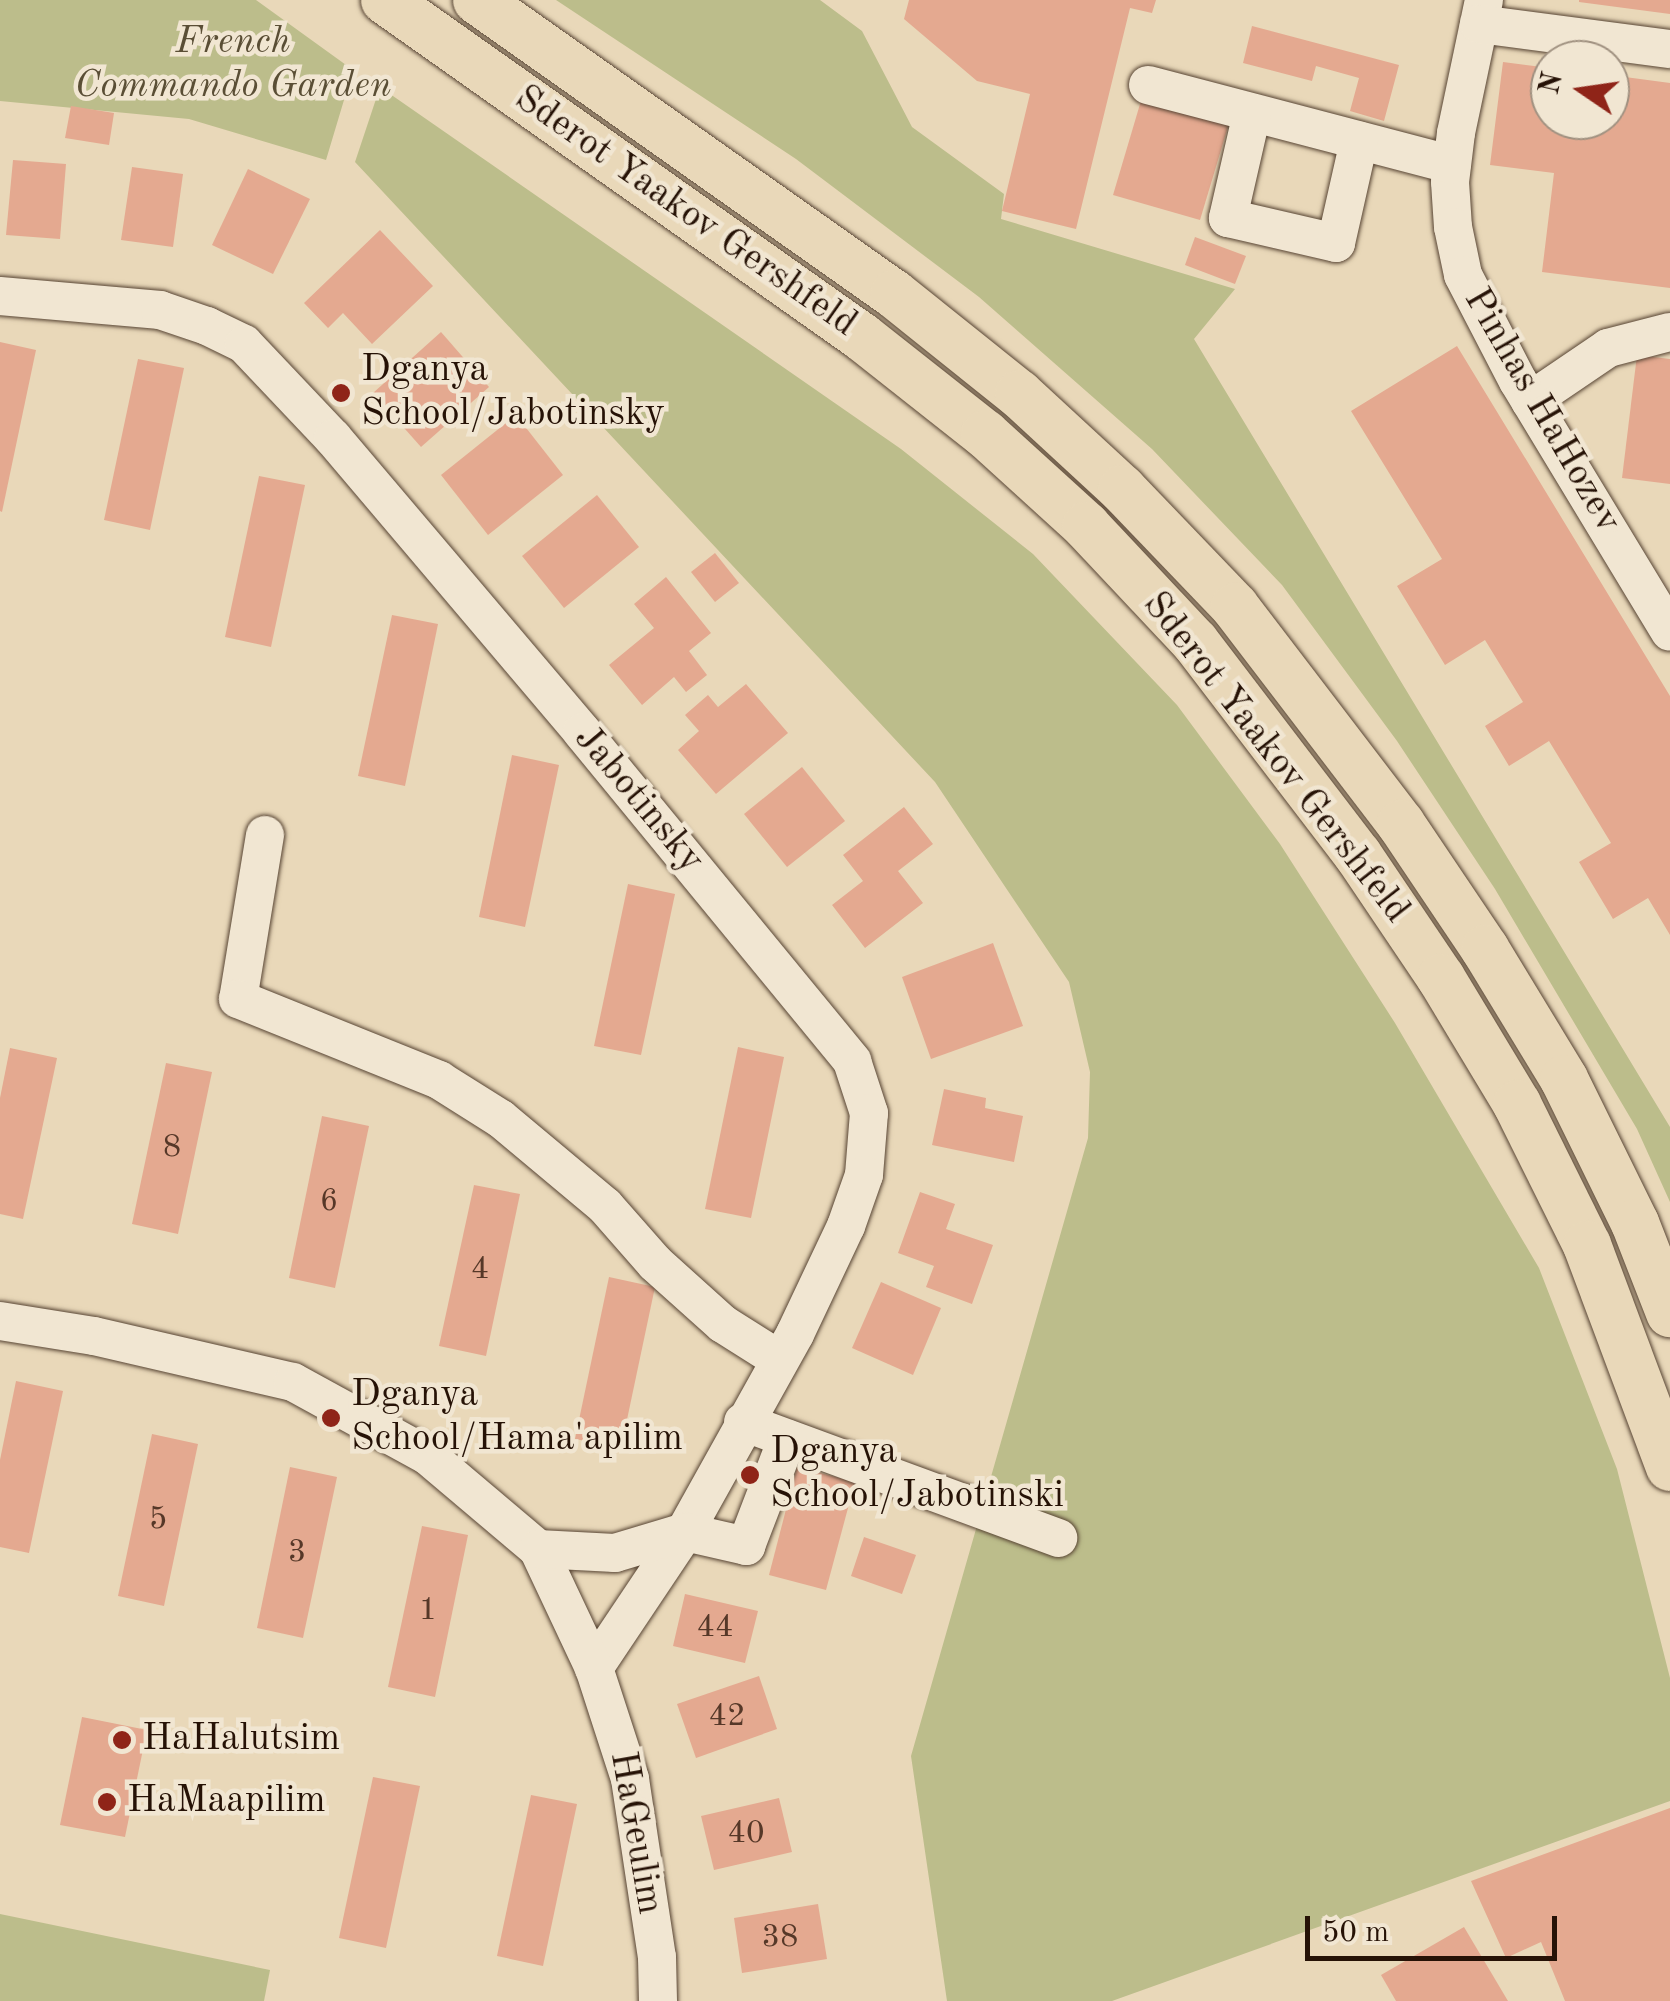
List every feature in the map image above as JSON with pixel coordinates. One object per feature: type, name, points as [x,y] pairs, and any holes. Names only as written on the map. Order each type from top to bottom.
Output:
[{"type":"main road","name":"Sderot Yaakov Gershfeld","points":[[385,0],[878,349],[985,434],[1086,526],[1195,642],[1358,855],[1441,978],[1518,1104],[1587,1244],[1670,1467]]},
{"type":"main road","name":"Sderot Yaakov Gershfeld","points":[[477,0],[878,283],[1005,383],[1122,489],[1235,608],[1401,824],[1485,949],[1564,1079],[1635,1223],[1670,1313]]},
{"type":"street","points":[[1482,12],[1670,50]]},
{"type":"street","name":"Pinhas HaHozev","points":[[1482,12],[1452,165],[1452,228],[1463,275],[1530,401],[1670,632]]},
{"type":"street","points":[[1148,85],[1452,165]]},
{"type":"street","points":[[1252,113],[1228,218],[1336,243],[1360,141]]},
{"type":"street","name":"Jabotinsky","points":[[0,296],[160,310],[244,344],[345,453],[852,1061],[869,1113],[864,1175],[846,1226],[780,1360],[684,1532],[594,1668]]},
{"type":"street","points":[[1530,401],[1608,348],[1670,332]]},
{"type":"street","points":[[265,836],[238,998],[438,1080],[501,1119],[605,1206],[655,1263],[724,1324],[780,1360]]},
{"type":"street","points":[[0,1321],[94,1336],[294,1382],[428,1456],[538,1550],[594,1668]]},
{"type":"street","points":[[743,1422],[1058,1538]]},
{"type":"street","points":[[538,1550],[614,1553],[684,1532],[746,1546],[787,1438]]},
{"type":"street","name":"HaGeulim","points":[[594,1668],[630,1780],[657,1958],[658,2001]]},
{"type":"green space","name":"French Commando Garden","points":[[0,0],[256,0],[353,70],[326,160],[189,119],[0,101]]},
{"type":"green space","points":[[556,0],[820,0],[862,31],[912,127],[1004,194],[1001,219],[1235,289],[1194,339],[1670,1127],[1670,1202],[1637,1129],[1495,889],[1397,741],[1282,585],[1152,449],[979,297],[796,159]]},
{"type":"green space","points":[[380,87],[901,449],[1033,554],[1177,705],[1280,844],[1395,1023],[1539,1268],[1617,1469],[1670,1678],[1670,1801],[1112,2001],[947,2001],[911,1756],[1088,1138],[1090,1072],[1069,982],[935,782],[355,162]]},
{"type":"green space","points":[[0,1914],[270,1970],[264,2001],[0,2001]]},
{"type":"building","points":[[909,0],[1156,0],[1152,13],[1130,8],[1076,229],[1002,211],[1030,94],[977,81],[904,19]]},
{"type":"building","points":[[1670,0],[1670,14],[1579,2]]},
{"type":"building","points":[[1252,26],[1399,65],[1384,121],[1350,111],[1359,78],[1316,66],[1312,81],[1243,63]]},
{"type":"building","points":[[1503,62],[1530,65],[1530,140],[1630,140],[1630,78],[1670,83],[1670,288],[1542,272],[1554,173],[1490,165]]},
{"type":"building","points":[[1143,94],[1230,120],[1200,220],[1113,195]]},
{"type":"building","points":[[71,106],[114,113],[109,145],[65,138]]},
{"type":"building","points":[[13,160],[66,164],[60,239],[6,235]]},
{"type":"building","points":[[132,167],[183,174],[173,247],[121,240]]},
{"type":"building","points":[[248,169],[310,199],[273,274],[212,245]]},
{"type":"building","points":[[380,230],[433,286],[372,344],[343,313],[328,328],[304,303]]},
{"type":"building","points":[[1195,237],[1246,256],[1235,284],[1185,265]]},
{"type":"building","points":[[441,332],[489,387],[421,447],[373,393]]},
{"type":"building","points":[[0,342],[36,350],[2,512],[0,511]]},
{"type":"building","points":[[1457,346],[1670,696],[1670,935],[1648,898],[1613,919],[1579,862],[1611,843],[1549,741],[1509,766],[1485,726],[1523,702],[1485,640],[1445,665],[1397,586],[1442,559],[1351,411]]},
{"type":"building","points":[[1637,355],[1670,359],[1670,484],[1622,478]]},
{"type":"building","points":[[138,359],[184,368],[150,530],[104,520]]},
{"type":"building","points":[[516,415],[563,475],[488,535],[441,475]]},
{"type":"building","points":[[259,476],[305,485],[271,647],[225,637]]},
{"type":"building","points":[[597,495],[639,547],[564,608],[522,556]]},
{"type":"building","points":[[715,553],[739,583],[715,602],[691,572]]},
{"type":"building","points":[[666,577],[711,633],[689,651],[707,675],[686,692],[674,677],[642,705],[609,665],[654,628],[634,604]]},
{"type":"building","points":[[392,615],[438,624],[405,786],[358,776]]},
{"type":"building","points":[[746,684],[788,733],[716,794],[678,750],[699,731],[685,715],[708,695],[718,707]]},
{"type":"building","points":[[512,755],[559,765],[525,927],[479,917]]},
{"type":"building","points":[[802,767],[845,821],[787,867],[744,814]]},
{"type":"building","points":[[904,807],[933,844],[898,871],[923,903],[865,948],[832,905],[863,881],[843,855]]},
{"type":"building","points":[[628,884],[675,894],[641,1055],[594,1046]]},
{"type":"building","points":[[993,943],[1023,1026],[931,1059],[902,977]]},
{"type":"building","points":[[738,1047],[784,1057],[751,1218],[705,1209]]},
{"type":"building","points":[[10,1048],[57,1058],[23,1219],[0,1214],[0,1098]]},
{"type":"building","points":[[166,1063],[212,1072],[178,1234],[132,1224]]},
{"type":"building","points":[[944,1089],[986,1098],[985,1108],[1023,1116],[1014,1162],[932,1145]]},
{"type":"building","points":[[322,1116],[369,1126],[335,1288],[289,1278]]},
{"type":"building","points":[[474,1185],[520,1194],[486,1356],[439,1346]]},
{"type":"building","points":[[920,1192],[955,1204],[946,1229],[993,1245],[972,1304],[926,1287],[934,1266],[898,1253]]},
{"type":"building","points":[[609,1277],[655,1287],[621,1448],[575,1439]]},
{"type":"building","points":[[881,1282],[941,1308],[913,1375],[852,1348]]},
{"type":"building","points":[[16,1381],[63,1391],[29,1553],[0,1547],[0,1460]]},
{"type":"building","points":[[152,1434],[198,1444],[164,1606],[118,1596]]},
{"type":"building","points":[[290,1467],[337,1477],[303,1638],[257,1628]]},
{"type":"building","points":[[797,1467],[855,1482],[826,1590],[769,1575]]},
{"type":"building","points":[[422,1526],[468,1535],[435,1697],[388,1687]]},
{"type":"building","points":[[864,1537],[916,1555],[902,1594],[851,1576]]},
{"type":"building","points":[[685,1594],[758,1611],[745,1663],[673,1646]]},
{"type":"building","points":[[759,1676],[777,1729],[696,1758],[677,1704]]},
{"type":"building","points":[[82,1717],[147,1730],[125,1837],[60,1825]]},
{"type":"building","points":[[373,1777],[420,1786],[386,1948],[339,1938]]},
{"type":"building","points":[[531,1795],[577,1804],[543,1966],[497,1956]]},
{"type":"building","points":[[779,1798],[792,1852],[714,1870],[701,1816]]},
{"type":"building","points":[[1670,1808],[1670,2001],[1565,2001],[1541,1942],[1506,1958],[1471,1881]]},
{"type":"building","points":[[818,1904],[827,1959],[742,1973],[734,1918]]},
{"type":"building","points":[[1464,1927],[1508,2001],[1396,2001],[1381,1975]]},
{"type":"place","name":"Dganya School/Jabotinsky","points":[[341,393]]},
{"type":"place","name":"Dganya School/Hama'apilim","points":[[331,1418]]},
{"type":"place","name":"Dganya School/Jabotinski","points":[[750,1475]]},
{"type":"place","name":"HaHalutsim","points":[[122,1740]]},
{"type":"place","name":"HaMaapilim","points":[[107,1802]]}]
